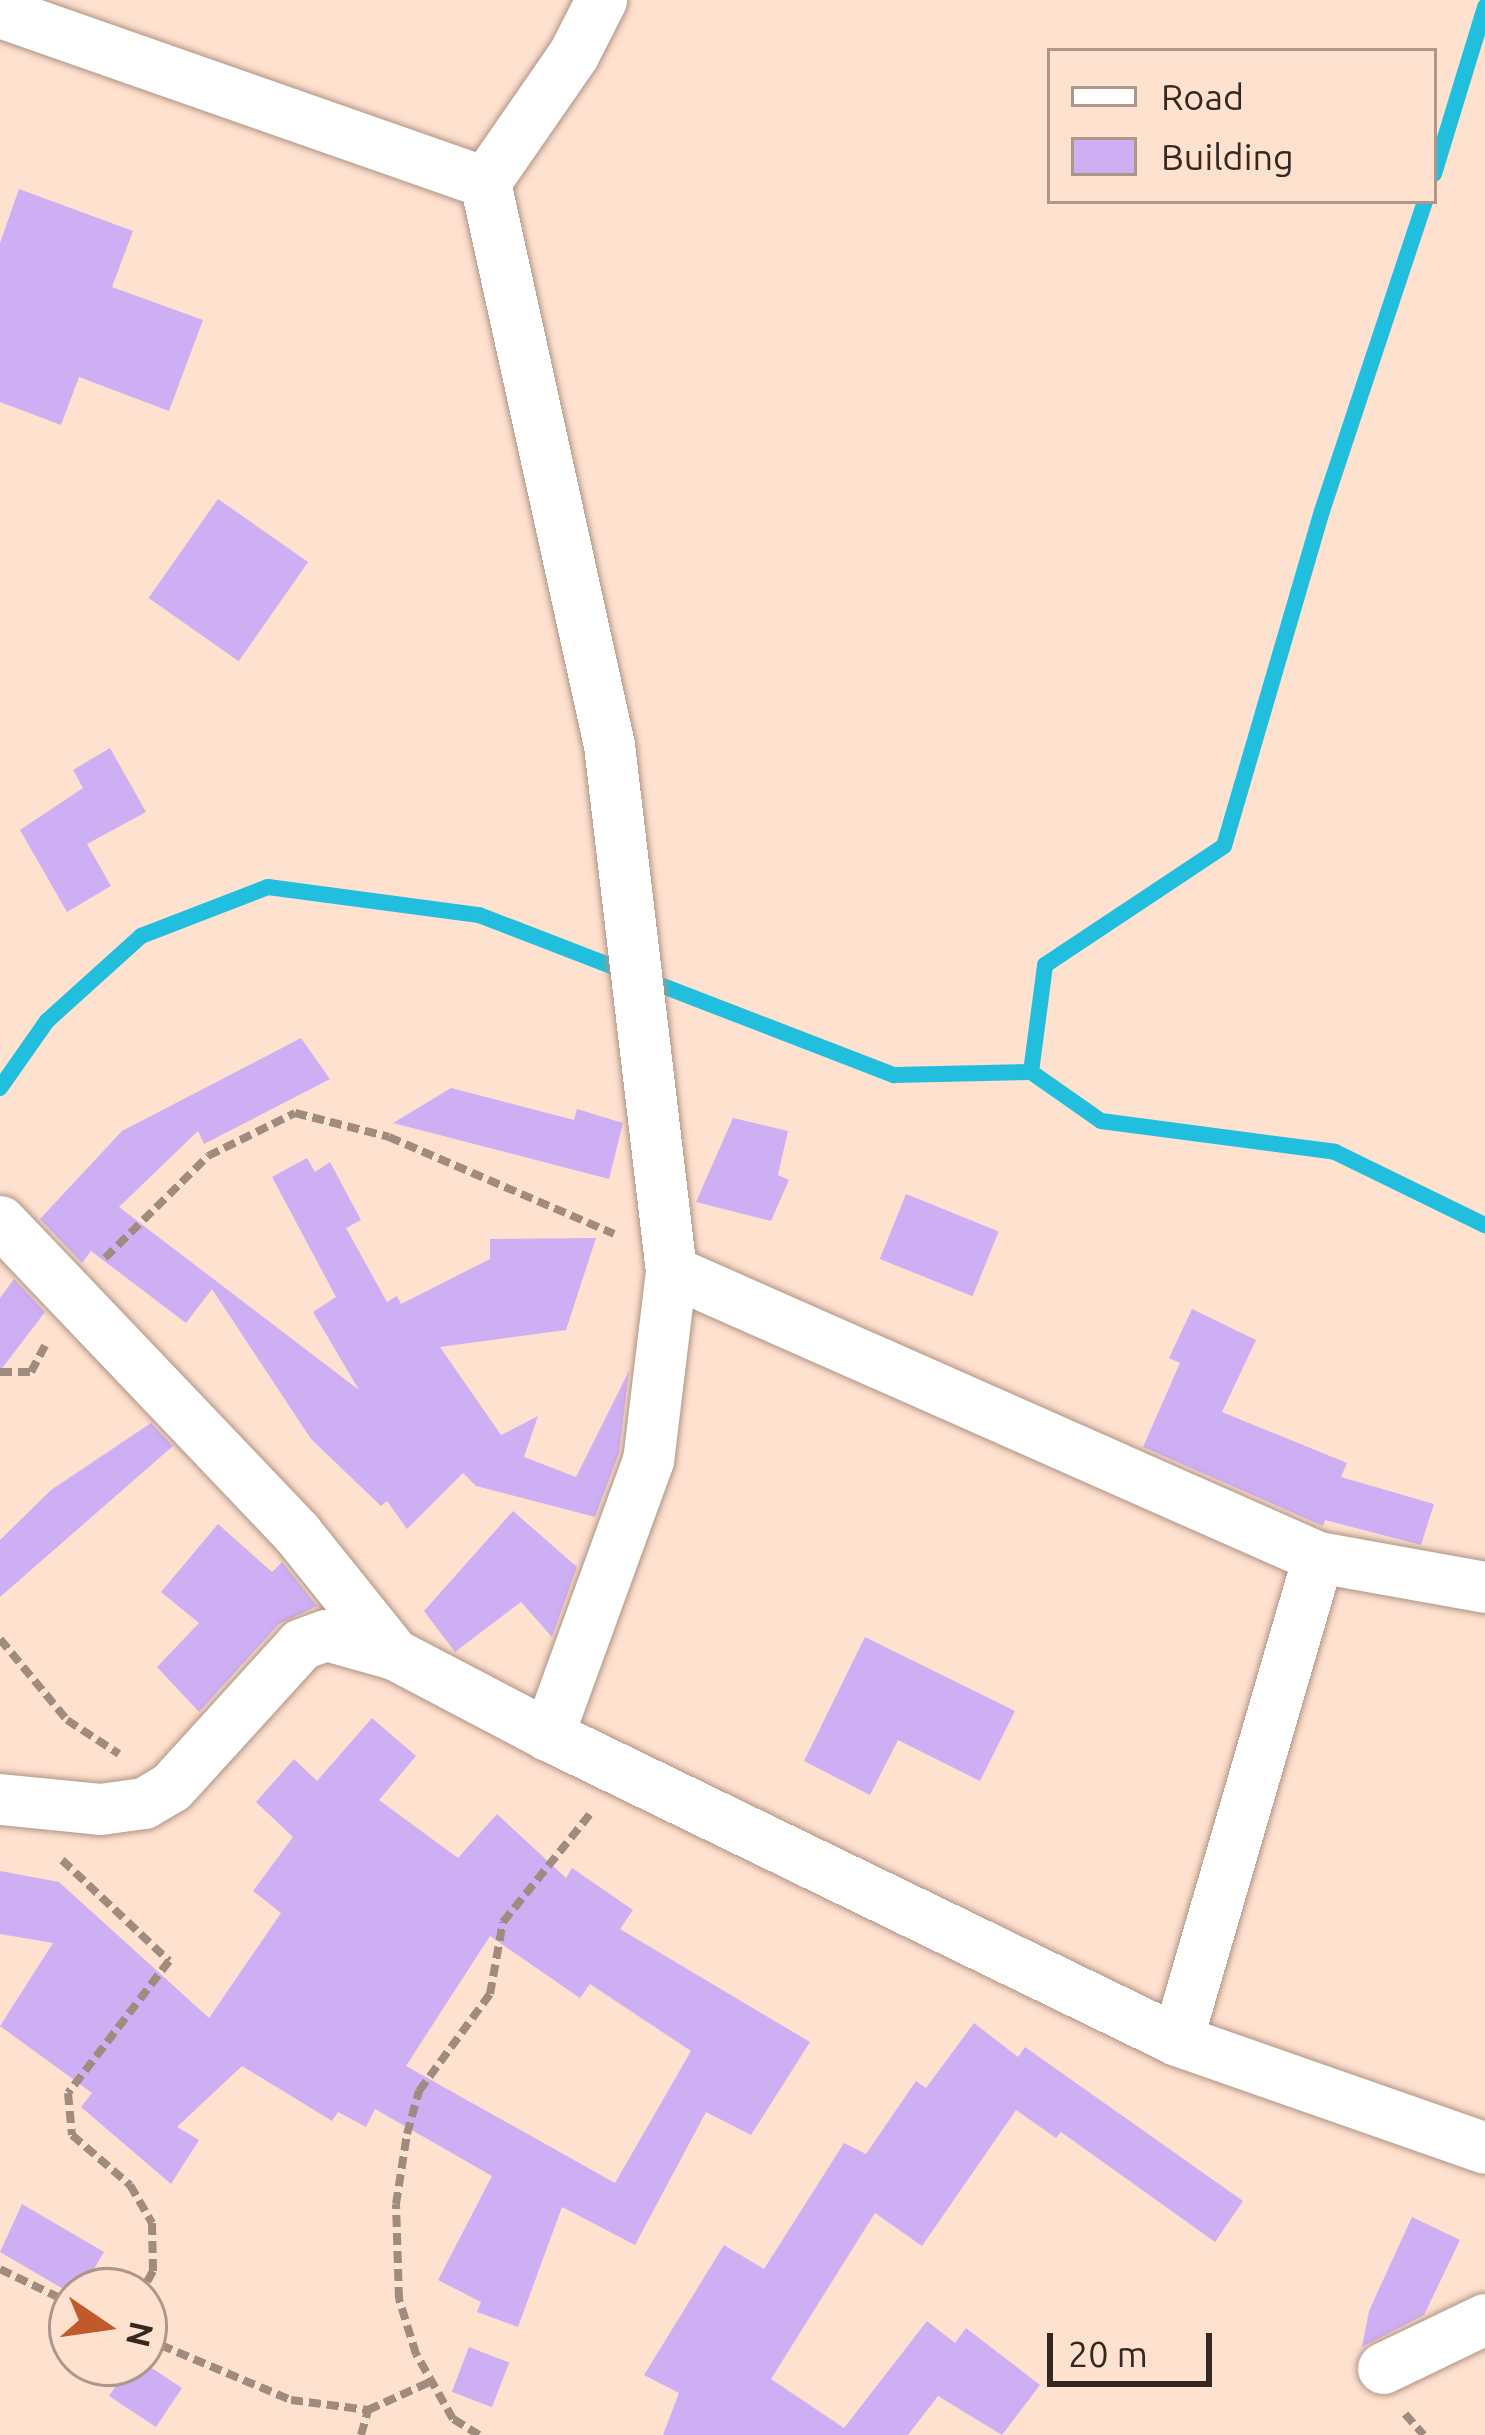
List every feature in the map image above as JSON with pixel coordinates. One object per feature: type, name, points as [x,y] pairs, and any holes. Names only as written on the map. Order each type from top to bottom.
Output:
[{"type":"street","points":[[548,1735],[649,1460],[670,1271],[609,745],[484,182],[573,55],[602,0]]},
{"type":"street","points":[[0,12],[484,182]]},
{"type":"street","points":[[0,1221],[70,1300],[297,1533],[394,1654]]},
{"type":"street","points":[[670,1271],[1318,1558],[1485,1587]]},
{"type":"street","points":[[1177,2040],[1318,1558]]},
{"type":"street","points":[[0,1799],[125,1810],[171,1787],[302,1644],[344,1636],[394,1654],[619,1772],[1177,2040],[1485,2148]]},
{"type":"street","points":[[1383,2368],[1485,2319]]},
{"type":"path","points":[[70,1300],[134,1222],[208,1156],[295,1113],[389,1137],[518,1186],[670,1271]]},
{"type":"path","points":[[0,1639],[68,1720],[171,1787]]},
{"type":"path","points":[[479,2435],[454,2419],[432,2381],[398,2299],[396,2204],[419,2091],[490,1994],[503,1922],[553,1870],[619,1772]]},
{"type":"path","points":[[51,1849],[169,1961],[68,2093],[72,2135],[130,2185],[152,2223],[153,2267]]},
{"type":"path","points":[[0,2269],[48,2292]]},
{"type":"path","points":[[168,2348],[291,2400],[368,2410],[432,2381]]},
{"type":"path","points":[[361,2435],[368,2410]]},
{"type":"building","points":[[19,189],[133,231],[112,287],[203,320],[169,411],[79,377],[61,425],[0,402],[0,243]]},
{"type":"building","points":[[218,499],[308,562],[239,661],[149,598]]},
{"type":"building","points":[[110,748],[146,812],[87,844],[111,886],[67,912],[20,830],[83,788],[73,770]]},
{"type":"building","points":[[301,1038],[330,1079],[204,1144],[198,1131],[119,1207],[359,1390],[313,1312],[336,1297],[272,1177],[307,1158],[315,1172],[330,1162],[361,1220],[346,1228],[387,1302],[397,1296],[401,1304],[490,1259],[490,1239],[596,1238],[566,1330],[440,1347],[501,1435],[538,1416],[524,1457],[576,1477],[629,1371],[619,1453],[595,1517],[476,1486],[463,1473],[407,1529],[387,1501],[381,1506],[311,1439],[212,1289],[186,1323],[91,1251],[82,1263],[40,1219],[122,1131]]},
{"type":"building","points":[[451,1088],[574,1120],[577,1109],[623,1123],[609,1179],[393,1123]]},
{"type":"building","points":[[733,1118],[788,1131],[778,1175],[789,1180],[771,1221],[696,1202]]},
{"type":"building","points":[[906,1194],[999,1231],[972,1296],[880,1259]]},
{"type":"building","points":[[14,1279],[45,1312],[0,1371],[0,1298]]},
{"type":"building","points":[[1192,1309],[1256,1340],[1222,1412],[1347,1463],[1341,1477],[1434,1504],[1421,1545],[1325,1520],[1323,1526],[1143,1447],[1180,1363],[1169,1358]]},
{"type":"building","points":[[151,1423],[173,1446],[0,1597],[0,1540],[51,1490]]},
{"type":"building","points":[[513,1511],[577,1567],[552,1637],[521,1602],[455,1652],[424,1611]]},
{"type":"building","points":[[218,1524],[272,1572],[282,1562],[317,1606],[279,1624],[199,1712],[157,1667],[199,1623],[161,1592]]},
{"type":"building","points":[[865,1637],[1015,1711],[980,1781],[898,1740],[870,1795],[804,1761]]},
{"type":"building","points":[[372,1718],[416,1756],[379,1800],[458,1858],[497,1814],[566,1878],[572,1868],[633,1910],[620,1929],[810,2042],[751,2135],[706,2112],[635,2245],[562,2207],[518,2327],[477,2312],[481,2302],[438,2280],[492,2176],[375,2109],[366,2127],[338,2112],[332,2121],[242,2066],[177,2127],[199,2140],[171,2184],[81,2107],[92,2093],[0,2026],[53,1943],[0,1934],[0,1871],[59,1882],[209,2018],[281,1913],[253,1891],[293,1837],[256,1802],[294,1759],[317,1781]],"holes":[[[490,1936],[580,1998],[590,1984],[691,2051],[615,2183],[406,2066]]]},
{"type":"building","points":[[974,2023],[1018,2057],[1025,2047],[1243,2201],[1215,2242],[1061,2132],[1056,2138],[1016,2110],[922,2246],[875,2213],[771,2379],[844,2428],[927,2321],[955,2343],[966,2328],[1040,2385],[1002,2435],[938,2396],[908,2435],[663,2435],[679,2393],[644,2375],[724,2245],[764,2269],[844,2143],[866,2154],[916,2081],[926,2088]]},
{"type":"building","points":[[22,2204],[104,2252],[95,2267],[48,2267],[48,2280],[0,2252]]},
{"type":"building","points":[[1412,2217],[1460,2240],[1424,2315],[1362,2347],[1369,2311]]},
{"type":"building","points":[[469,2347],[509,2362],[492,2407],[452,2392]]},
{"type":"building","points":[[168,2379],[182,2388],[156,2427],[109,2396],[115,2387],[168,2387]]},
{"type":"waterway","points":[[1437,164],[1485,7]]},
{"type":"waterway","points":[[1031,1072],[1045,965],[1224,846],[1322,511],[1424,204]]},
{"type":"waterway","points":[[0,1088],[47,1021],[141,936],[268,887],[479,915],[894,1075],[1031,1072],[1101,1121],[1335,1152],[1485,1225]]}]
